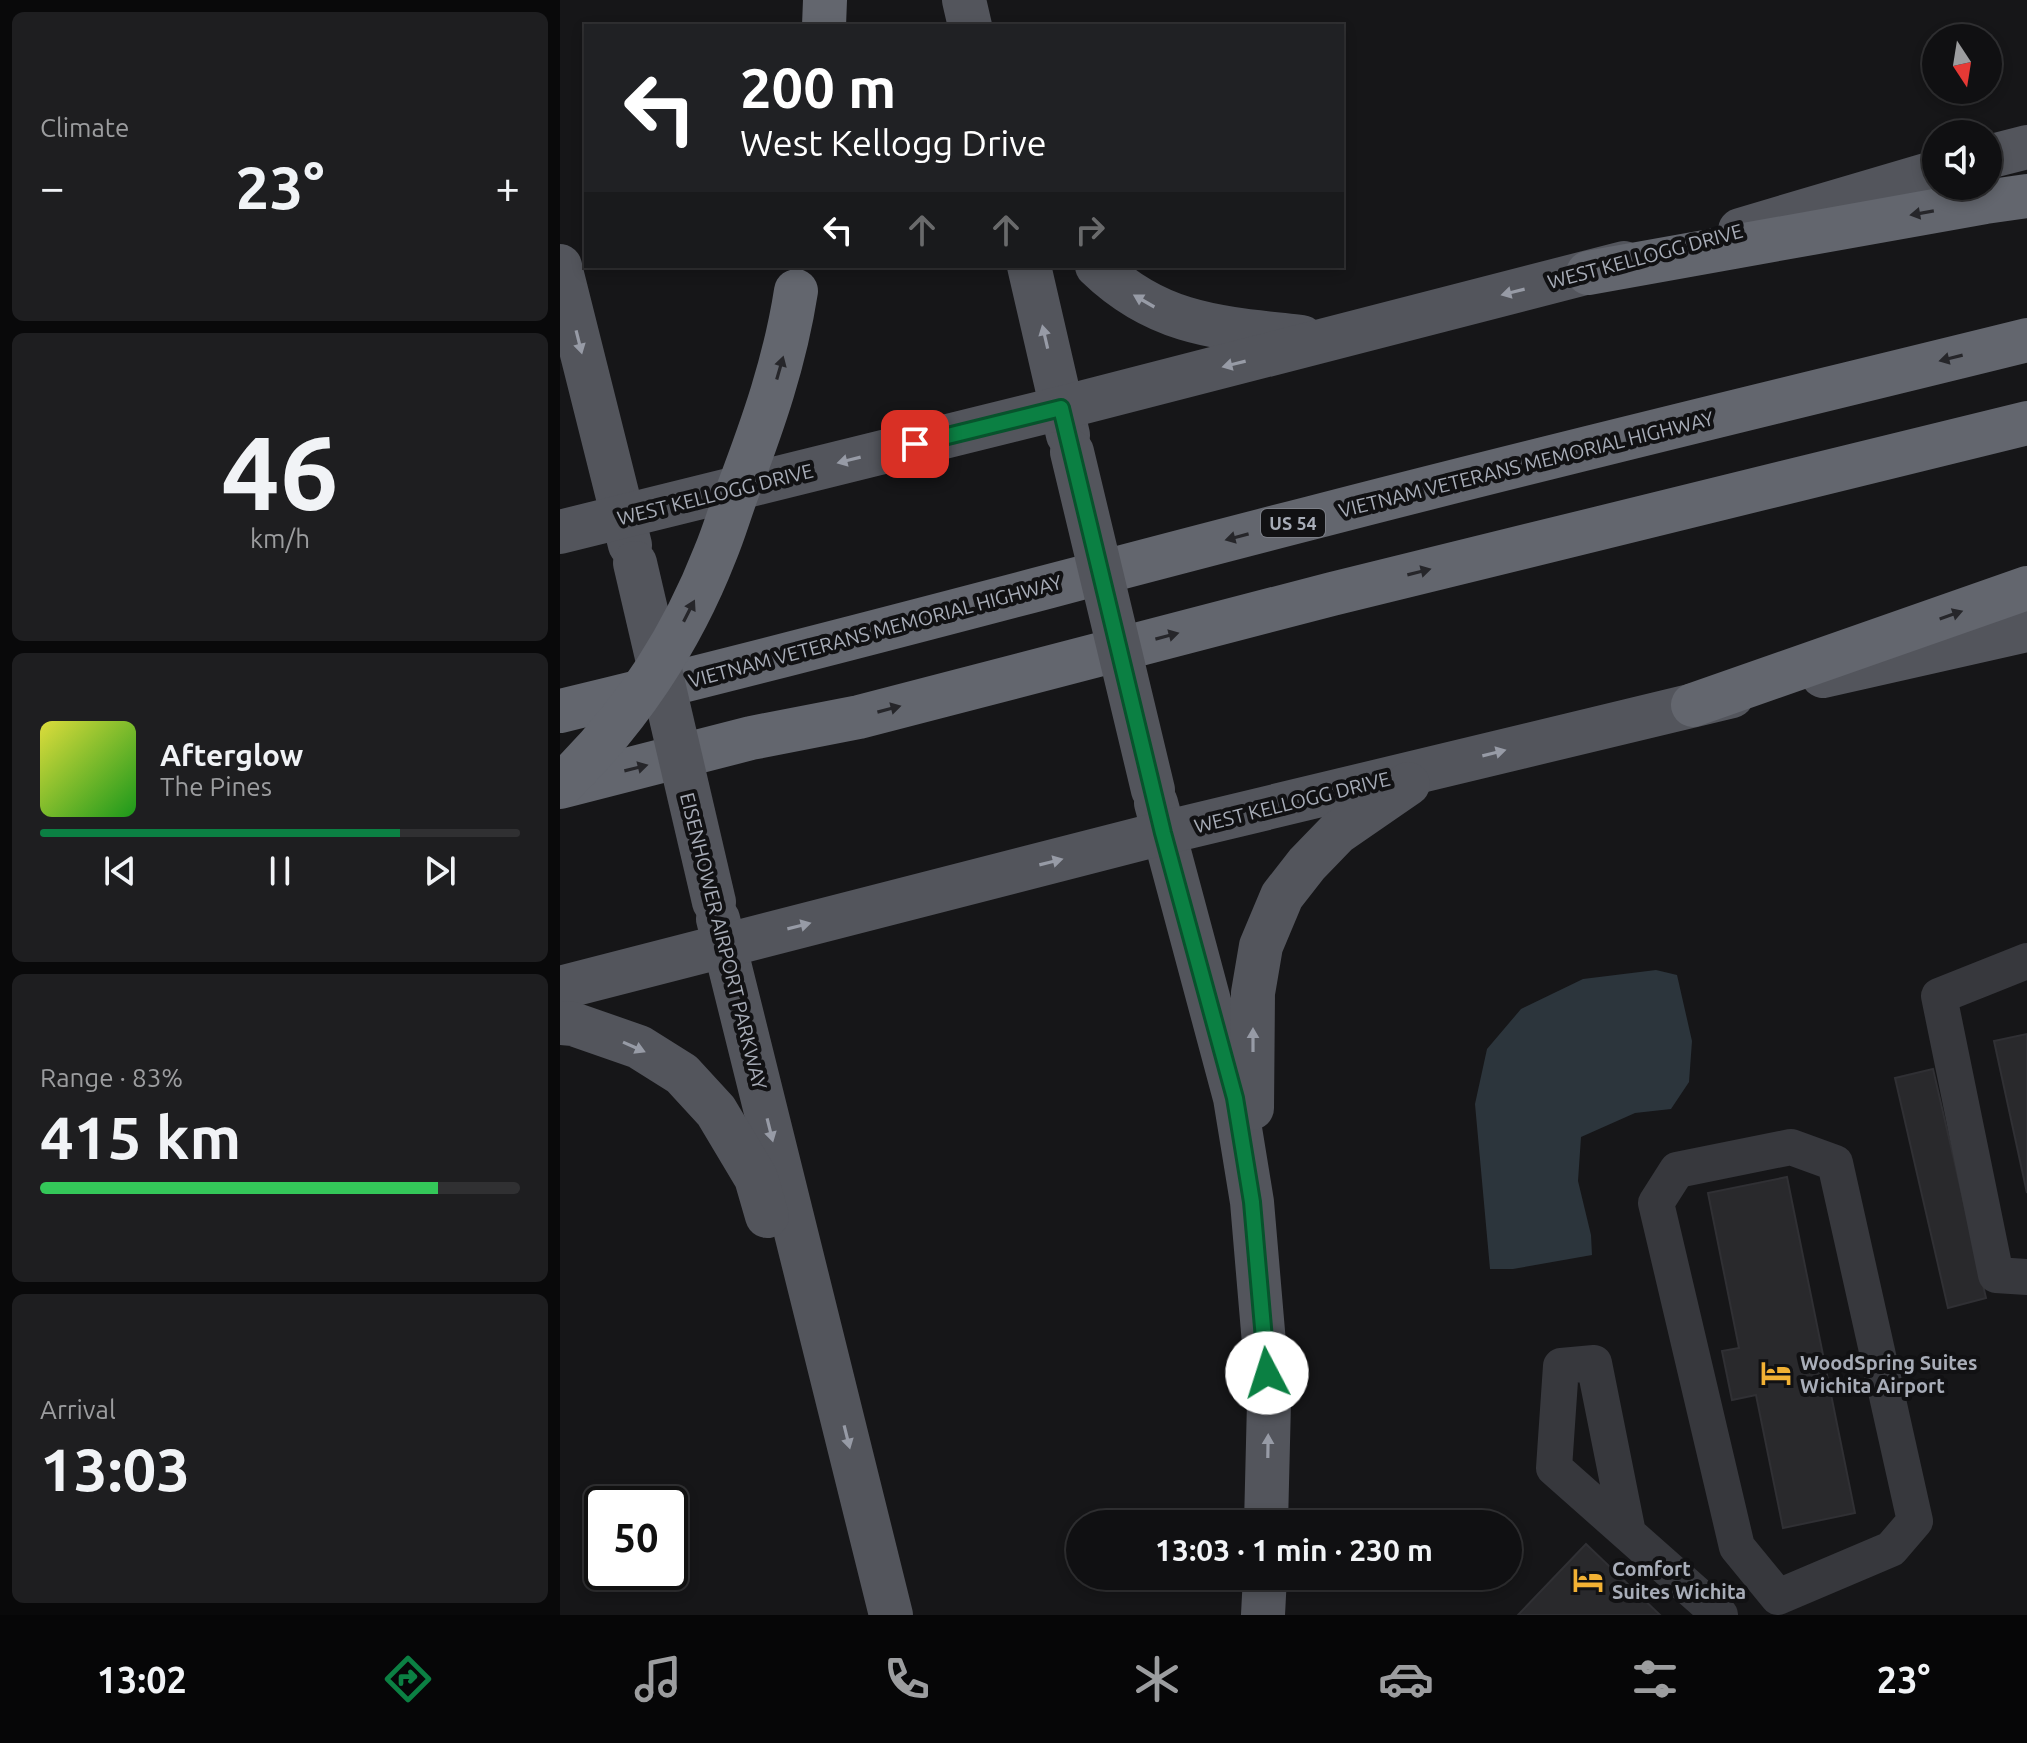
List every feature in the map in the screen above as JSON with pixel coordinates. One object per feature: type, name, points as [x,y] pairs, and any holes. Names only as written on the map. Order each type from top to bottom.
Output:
[{"type":"highway","points":[[824,24],[825,0]]},
{"type":"highway","points":[[1588,273],[2027,196]]},
{"type":"highway","points":[[560,786],[600,744],[637,698],[670,648],[695,599],[716,553],[781,367],[798,279]]},
{"type":"highway","name":"VIETNAM VETERANS MEMORIAL HIGHWAY","points":[[560,711],[736,669],[1317,516],[2027,340]]},
{"type":"highway","points":[[560,786],[751,738],[859,717],[1317,597],[2027,423]]},
{"type":"highway","points":[[1693,705],[2027,588]]},
{"type":"main road","points":[[964,0],[970,24]]},
{"type":"main road","points":[[2002,153],[2027,147]]},
{"type":"main road","name":"WEST KELLOGG DRIVE","points":[[560,532],[1588,273],[1922,176]]},
{"type":"main road","name":"EISENHOWER AIRPORT PARKWAY","points":[[560,266],[624,517],[724,946],[891,1615]]},
{"type":"main road","points":[[1029,268],[1163,833],[1235,1098],[1252,1202],[1269,1402],[1266,1510]]},
{"type":"main road","points":[[1099,268],[1116,285],[1163,312],[1213,327],[1328,339]]},
{"type":"main road","name":"WEST KELLOGG DRIVE","points":[[560,988],[1163,833],[1693,705],[2027,630]]},
{"type":"main road","points":[[1252,1202],[1253,993],[1261,946],[1282,896],[1307,864],[1337,833],[1430,768]]},
{"type":"main road","points":[[560,1023],[573,1024],[639,1047],[682,1074],[716,1111],[756,1178],[792,1309],[834,1385]]},
{"type":"main road","points":[[1263,1615],[1264,1590]]},
{"type":"lane","points":[[2027,961],[1939,996],[1996,1275],[2027,1278]]},
{"type":"lane","points":[[1728,1615],[1785,1606],[1891,1549],[1915,1521],[1835,1163],[1791,1147],[1677,1170],[1656,1203],[1737,1547],[1785,1606]]},
{"type":"lane","points":[[1628,1533],[1720,1615]]},
{"type":"shaded area","points":[[1656,970],[1677,975],[1692,1041],[1689,1082],[1671,1109],[1635,1113],[1581,1137],[1578,1181],[1591,1235],[1592,1255],[1513,1269],[1490,1269],[1475,1104],[1487,1049],[1521,1009],[1583,979]]},
{"type":"building","points":[[2027,1034],[2027,1193],[1994,1041]]},
{"type":"building","points":[[1933,1069],[1986,1298],[1948,1308],[1895,1078]]},
{"type":"building","name":"WoodSpring Suites Wichita Airport","points":[[1787,1177],[1855,1513],[1783,1528],[1756,1395],[1732,1400],[1722,1351],[1739,1348],[1708,1193]]},
{"type":"building","name":"Comfort Suites Wichita","points":[[1586,1544],[1660,1615],[1518,1615]]},
{"type":"place","name":"WoodSpring Suites Wichita Airport","points":[[1776,1373]]},
{"type":"place","name":"Comfort Suites Wichita","points":[[1588,1580]]},
{"type":"route","points":[[915,444],[1061,408],[1163,833],[1235,1098],[1252,1202],[1267,1373]]}]
